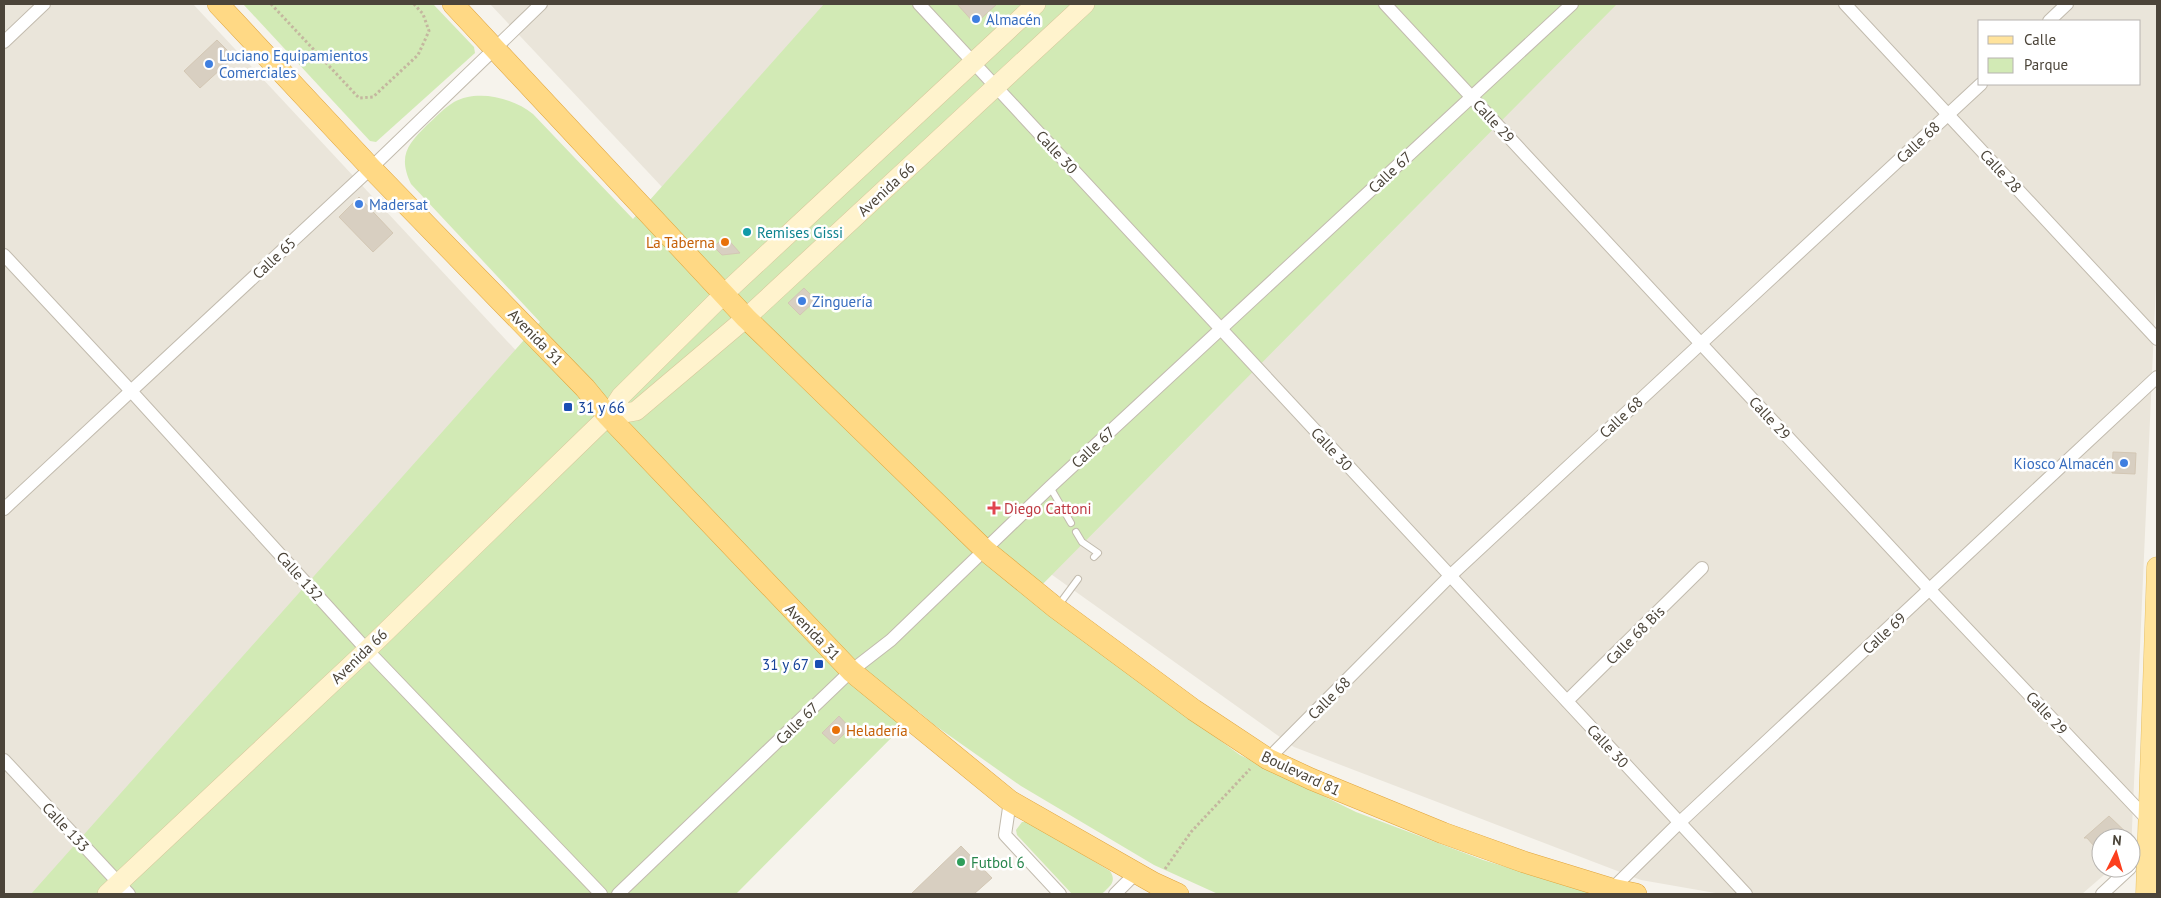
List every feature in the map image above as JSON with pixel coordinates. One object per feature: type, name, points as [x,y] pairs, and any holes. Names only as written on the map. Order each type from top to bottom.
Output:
[{"type":"highway","name":"Avenida 31","points":[[218,4],[371,168],[585,388],[608,416],[851,671]]},
{"type":"highway","points":[[453,4],[746,318],[986,551]]},
{"type":"highway","name":"Boulevard 81","points":[[986,551],[1056,608],[1194,710],[1265,757],[1311,779],[1443,834],[1524,862],[1612,889],[1636,894]]},
{"type":"highway","points":[[851,671],[1010,801],[1145,878],[1178,894]]},
{"type":"main road","name":"Avenida 66","points":[[118,891],[608,416],[621,396],[724,294],[1036,4]]},
{"type":"main road","name":"Avenida 66","points":[[608,416],[636,411],[746,318],[1085,4]]},
{"type":"main road","points":[[2146,894],[2153,825],[2157,567]]},
{"type":"street","points":[[4,42],[44,4]]},
{"type":"street","name":"Calle 65","points":[[4,509],[371,168],[494,47],[541,4]]},
{"type":"street","name":"Calle 30","points":[[919,4],[1746,894]]},
{"type":"street","name":"Calle 29","points":[[1385,4],[1930,590],[2153,825]]},
{"type":"street","name":"Calle 67","points":[[618,894],[851,671],[891,640],[986,551],[1050,487],[1572,4]]},
{"type":"street","name":"Calle 28","points":[[1845,4],[2157,339]]},
{"type":"street","points":[[2050,20],[2068,4]]},
{"type":"street","name":"Calle 68","points":[[1265,757],[1450,576],[1980,85]]},
{"type":"street","name":"Calle 132","points":[[4,255],[367,650],[601,894]]},
{"type":"street","name":"Calle 69","points":[[1612,889],[1679,822],[2157,377]]},
{"type":"street","name":"Calle 68 Bis","points":[[1567,702],[1702,568]]},
{"type":"street","name":"Calle 133","points":[[4,760],[118,891]]},
{"type":"street","points":[[1010,801],[1005,835],[1060,894]]},
{"type":"street","points":[[2141,858],[2152,848]]},
{"type":"street","points":[[1115,894],[1145,878]]},
{"type":"street","points":[[2102,894],[2120,878]]},
{"type":"lane","points":[[1050,487],[1071,523]]},
{"type":"lane","points":[[1076,532],[1082,542],[1098,553],[1094,557]]},
{"type":"lane","points":[[1056,608],[1078,579]]},
{"type":"path","points":[[271,4],[359,98],[373,97],[418,55],[429,32],[423,14],[414,4]]},
{"type":"path","points":[[1145,878],[1265,757]]},
{"type":"shaded area","points":[[4,4],[193,4],[575,414],[83,894],[4,894]]},
{"type":"shaded area","points":[[490,4],[1001,4],[726,255]]},
{"type":"shaded area","points":[[1100,4],[2157,4],[2157,261],[2132,828],[2091,828],[2091,878],[2100,878],[2082,894],[1721,894],[1641,880],[1294,747],[1010,545]]},
{"type":"green space","points":[[243,4],[433,4],[474,47],[475,53],[376,142],[370,141]]},
{"type":"green space","points":[[824,4],[1617,4],[1028,599],[1240,755],[1356,812],[1483,860],[1596,894],[1218,894],[1154,865],[1021,786],[933,724],[918,711],[736,894],[31,894],[540,322],[411,184],[405,166],[405,158],[410,145],[420,132],[447,107],[463,98],[474,96],[495,97],[516,104],[533,114],[633,219]]},
{"type":"green space","points":[[1022,822],[1029,822],[1110,871],[1113,881],[1110,886],[1102,894],[1072,894],[1017,835],[1016,830]]},
{"type":"building","points":[[957,4],[997,4],[975,24]]},
{"type":"building","name":"Luciano Equipamientos Comerciales","points":[[217,40],[234,57],[200,88],[184,71]]},
{"type":"building","points":[[359,197],[393,233],[373,252],[339,217]]},
{"type":"building","name":"La Taberna","points":[[725,236],[740,253],[722,255],[714,247]]},
{"type":"building","name":"Zinguería","points":[[804,288],[816,300],[800,315],[788,303]]},
{"type":"building","name":"Kiosco Almacén","points":[[2113,452],[2136,453],[2135,474],[2112,473]]},
{"type":"building","name":"Heladería","points":[[839,716],[850,728],[834,744],[822,733]]},
{"type":"building","points":[[2109,816],[2122,828],[2095,828]]},
{"type":"building","points":[[2091,832],[2091,843],[2087,838],[2084,838]]},
{"type":"building","name":"Futbol 6","points":[[961,846],[992,878],[974,894],[911,894]]},
{"type":"place","name":"Almacén","points":[[976,19]]},
{"type":"place","name":"Luciano Equipamientos Comerciales","points":[[209,64]]},
{"type":"place","name":"Madersat","points":[[359,204]]},
{"type":"place","name":"Remises Gissi","points":[[747,232]]},
{"type":"place","name":"La Taberna","points":[[725,242]]},
{"type":"place","name":"Zinguería","points":[[802,301]]},
{"type":"place","name":"31 y 66","points":[[568,407]]},
{"type":"place","name":"Kiosco Almacén","points":[[2124,463]]},
{"type":"place","name":"Diego Cattoni","points":[[994,508]]},
{"type":"place","name":"31 y 67","points":[[819,664]]},
{"type":"place","name":"Heladería","points":[[836,730]]},
{"type":"place","name":"Futbol 6","points":[[961,862]]}]
